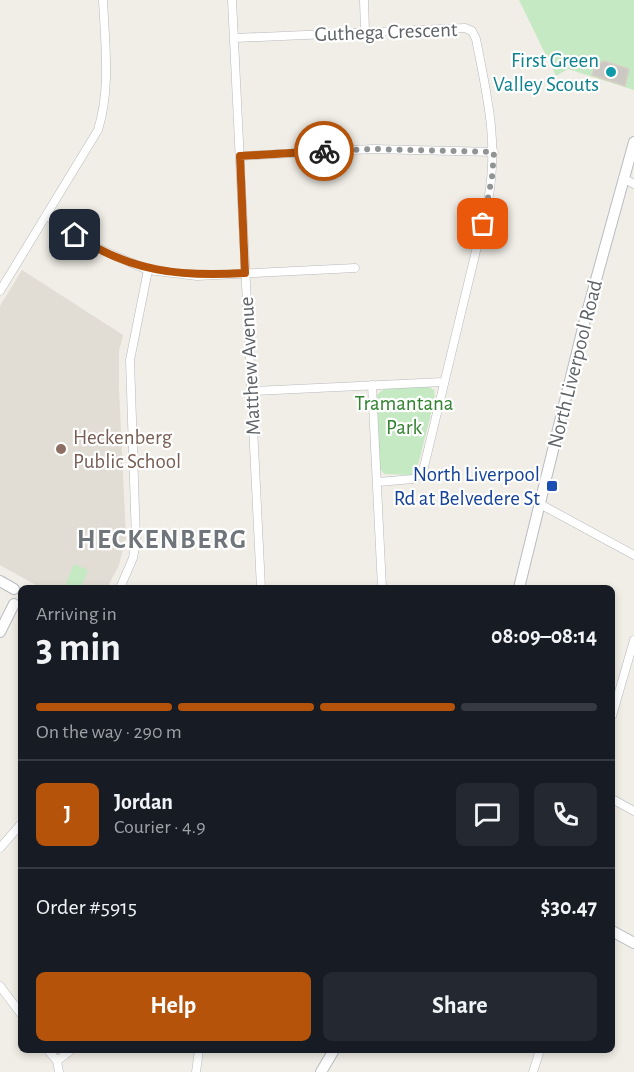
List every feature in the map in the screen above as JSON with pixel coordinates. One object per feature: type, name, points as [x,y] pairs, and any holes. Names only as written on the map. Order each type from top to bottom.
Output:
[{"type":"main road","name":"North Liverpool Road","points":[[520,585],[622,178],[634,142]]},
{"type":"main road","points":[[0,581],[18,589]]},
{"type":"main road","points":[[0,633],[18,604],[11,595],[18,590]]},
{"type":"main road","points":[[615,933],[634,943]]},
{"type":"main road","points":[[321,1072],[332,1053]]},
{"type":"street","points":[[0,291],[98,130],[105,108],[107,84],[103,0]]},
{"type":"street","name":"Matthew Avenue","points":[[232,0],[261,585]]},
{"type":"street","points":[[364,0],[365,32]]},
{"type":"street","name":"Guthega Crescent","points":[[234,39],[465,28],[472,31],[490,106],[494,152],[488,201],[423,471],[413,479],[378,482]]},
{"type":"street","points":[[240,156],[373,149],[494,152]]},
{"type":"street","points":[[622,178],[634,184]]},
{"type":"street","points":[[47,216],[88,244],[148,270],[197,276],[355,268]]},
{"type":"street","points":[[121,585],[129,568],[136,540],[130,360],[148,270]]},
{"type":"street","points":[[252,391],[443,382]]},
{"type":"street","points":[[372,385],[382,585]]},
{"type":"street","points":[[540,504],[634,555]]},
{"type":"street","points":[[615,706],[634,639]]},
{"type":"street","points":[[615,801],[634,812]]},
{"type":"street","points":[[0,848],[18,827]]},
{"type":"street","points":[[0,986],[18,1010]]},
{"type":"street","points":[[50,1053],[57,1061],[59,1072]]},
{"type":"street","points":[[57,1061],[67,1053]]},
{"type":"street","points":[[196,1072],[199,1053]]},
{"type":"street","points":[[533,1072],[539,1053]]},
{"type":"shaded area","name":"Heckenberg Public School","points":[[22,270],[123,335],[119,351],[119,389],[126,537],[119,565],[109,585],[36,585],[0,565],[0,306]]},
{"type":"green space","points":[[519,0],[634,0],[634,90],[568,69],[556,76]]},
{"type":"green space","name":"Tramantana Park","points":[[428,386],[434,390],[435,398],[417,469],[412,475],[384,474],[380,469],[376,397],[380,392],[392,387]]},
{"type":"green space","points":[[74,564],[88,570],[82,585],[65,585]]},
{"type":"building","name":"First Green Valley Scouts","points":[[604,61],[629,69],[625,86],[592,75],[596,65]]},
{"type":"way so far","points":[[324,151],[373,149],[494,152],[483,224]]},
{"type":"place","name":"First Green Valley Scouts","points":[[611,72]]},
{"type":"place","name":"Heckenberg Public School","points":[[61,449]]},
{"type":"place","name":"North Liverpool Rd at Belvedere St","points":[[552,486]]},
{"type":"district","name":"HECKENBERG","points":[[162,539]]},
{"type":"route","points":[[75,235],[88,244],[148,270],[197,276],[245,273],[240,156],[324,151]]}]
